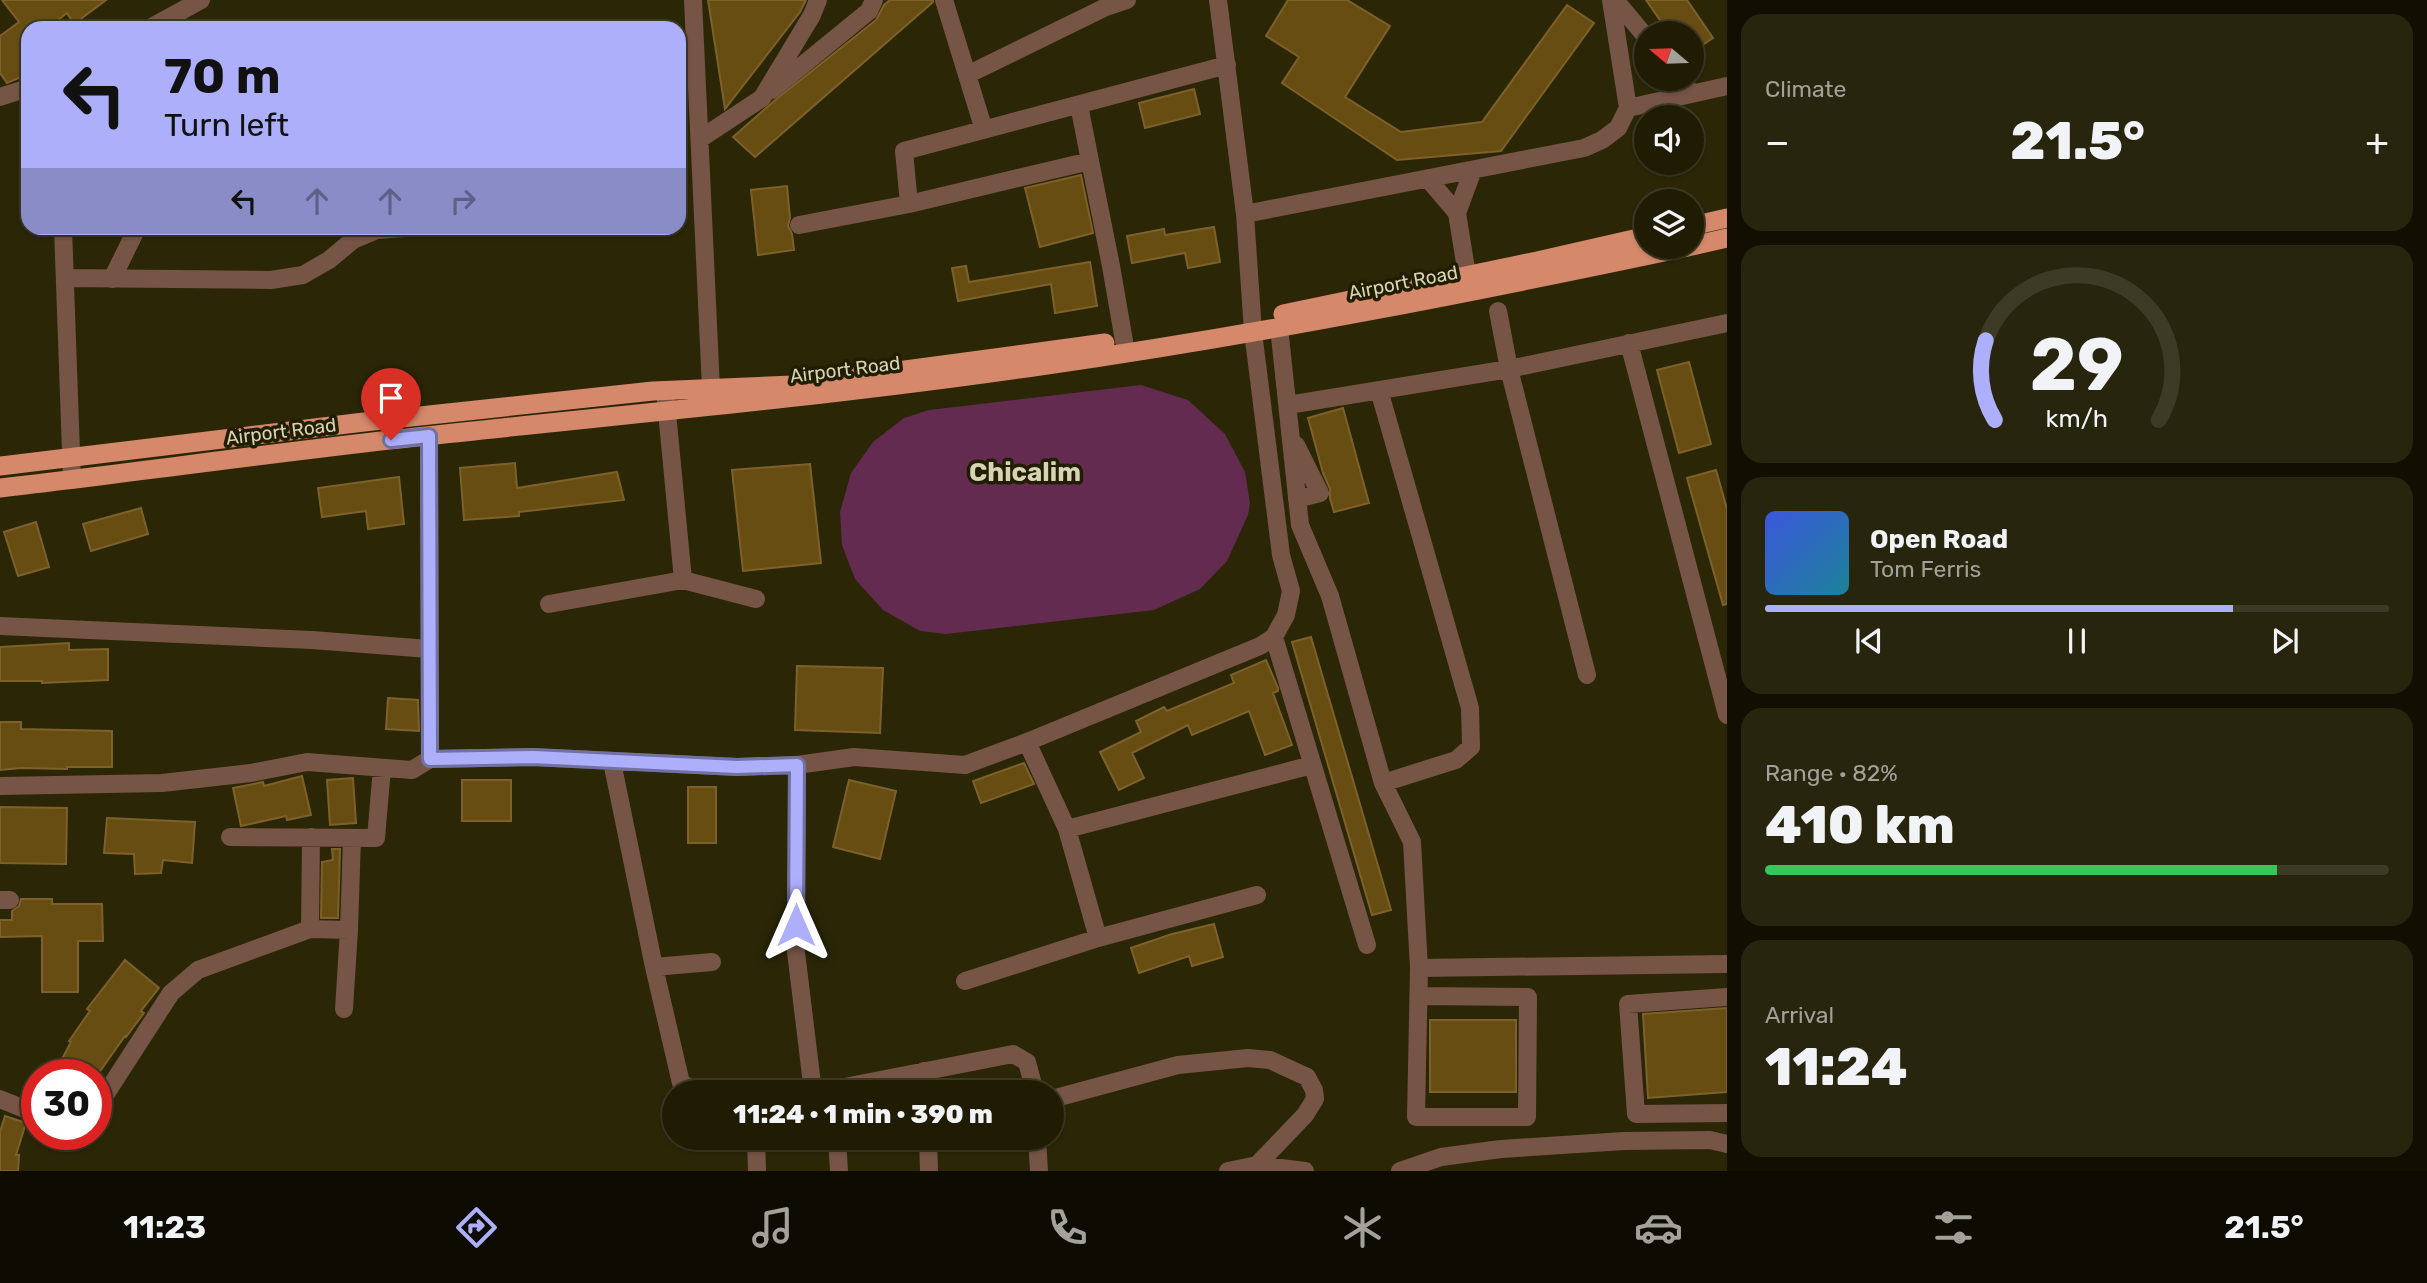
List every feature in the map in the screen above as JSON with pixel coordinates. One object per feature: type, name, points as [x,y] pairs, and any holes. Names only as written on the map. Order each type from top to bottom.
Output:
[{"type":"highway","points":[[1704,223],[1727,218]]},
{"type":"highway","name":"Airport Road","points":[[0,488],[429,436],[879,389],[1050,365],[1252,326],[1634,239]]},
{"type":"highway","name":"Airport Road","points":[[1704,243],[1727,239]]},
{"type":"highway","name":"Airport Road","points":[[0,466],[364,422],[665,391],[793,385],[1194,332],[1252,326],[1279,327],[1509,285],[1634,258]]},
{"type":"street","points":[[163,21],[201,0]]},
{"type":"street","points":[[693,0],[712,389]]},
{"type":"street","points":[[762,98],[812,15],[817,0]]},
{"type":"street","points":[[700,139],[762,98],[869,11],[874,0]]},
{"type":"street","points":[[944,0],[984,130]]},
{"type":"street","points":[[967,75],[1106,7],[1127,0]]},
{"type":"street","points":[[0,786],[162,783],[251,773],[307,762],[412,770],[430,759],[533,757],[737,767],[797,765],[854,757],[965,765],[1260,646],[1274,637],[1286,615],[1291,591],[1281,555],[1252,326],[1245,214],[1218,0]]},
{"type":"street","points":[[1245,214],[1584,148],[1602,140],[1618,128],[1628,108],[1613,0]]},
{"type":"street","points":[[1613,0],[1634,23]]},
{"type":"street","points":[[909,204],[904,150],[1227,65]]},
{"type":"street","points":[[1628,108],[1727,86]]},
{"type":"street","points":[[0,97],[21,90]]},
{"type":"street","points":[[1079,104],[1124,341]]},
{"type":"street","points":[[799,225],[909,204],[1090,161]]},
{"type":"street","points":[[1467,275],[1457,213],[1473,170]]},
{"type":"street","points":[[1428,179],[1457,213]]},
{"type":"street","points":[[63,235],[72,480]]},
{"type":"street","points":[[113,279],[134,235]]},
{"type":"street","points":[[65,278],[271,279],[303,275],[329,260],[353,240],[365,235]]},
{"type":"street","points":[[1498,311],[1509,369],[1587,675]]},
{"type":"street","points":[[1288,405],[1509,369],[1727,323]]},
{"type":"street","points":[[1279,327],[1291,435],[1320,493],[1297,499],[1300,525],[1330,596],[1383,783],[1412,842],[1419,968],[1416,1117],[1527,1117],[1528,997],[1419,996]]},
{"type":"street","points":[[1629,344],[1727,715]]},
{"type":"street","points":[[1379,390],[1470,708],[1471,747],[1456,760],[1383,783]]},
{"type":"street","points":[[665,391],[683,580]]},
{"type":"street","points":[[429,436],[430,759]]},
{"type":"street","points":[[549,604],[683,580],[756,599]]},
{"type":"street","points":[[0,626],[312,640],[429,649]]},
{"type":"street","points":[[1274,637],[1367,945]]},
{"type":"street","points":[[1027,742],[1067,829],[1098,938]]},
{"type":"street","points":[[612,762],[680,1080]]},
{"type":"street","points":[[797,765],[796,951],[812,1080]]},
{"type":"street","points":[[1067,829],[1312,765]]},
{"type":"street","points":[[230,837],[376,838],[382,768]]},
{"type":"street","points":[[310,929],[311,837]]},
{"type":"street","points":[[344,1009],[352,838]]},
{"type":"street","points":[[965,981],[1098,938],[1257,895]]},
{"type":"street","points":[[112,1085],[170,993],[198,970],[310,929],[349,930]]},
{"type":"street","points":[[654,967],[712,962]]},
{"type":"street","points":[[1419,968],[1727,964]]},
{"type":"street","points":[[1727,997],[1628,1004],[1636,1114],[1727,1114]]},
{"type":"street","points":[[879,1080],[1013,1054],[1027,1062],[1032,1080]]},
{"type":"street","points":[[1064,1096],[1178,1065],[1248,1058],[1270,1059],[1307,1077],[1314,1090],[1315,1099],[1305,1115],[1257,1166]]},
{"type":"street","points":[[924,1070],[924,1080]]},
{"type":"street","points":[[0,1099],[21,1108]]},
{"type":"street","points":[[1400,1171],[1441,1157],[1527,1147],[1624,1141],[1710,1140],[1727,1144]]},
{"type":"street","points":[[756,1150],[757,1171]]},
{"type":"street","points":[[838,1150],[839,1171]]},
{"type":"street","points":[[928,1150],[929,1171]]},
{"type":"street","points":[[1038,1150],[1039,1171]]},
{"type":"street","points":[[1228,1171],[1257,1166],[1305,1171]]},
{"type":"shaded area","points":[[1141,385],[1188,400],[1225,434],[1245,472],[1250,503],[1248,515],[1227,561],[1200,589],[1154,610],[946,634],[920,631],[883,610],[855,579],[842,545],[840,512],[851,473],[873,442],[904,418],[929,410]]},
{"type":"building","points":[[2,0],[106,0],[78,21],[72,21],[67,13],[57,21],[21,21],[21,77],[7,83],[0,73],[0,36],[19,22]]},
{"type":"building","points":[[708,0],[806,0],[800,12],[725,109]]},
{"type":"building","points":[[890,0],[933,2],[755,157],[733,137],[876,20]]},
{"type":"building","points":[[1288,0],[1347,0],[1390,26],[1345,97],[1401,132],[1482,122],[1567,5],[1594,23],[1501,151],[1397,160],[1282,83],[1299,57],[1266,36]]},
{"type":"building","points":[[1646,0],[1687,0],[1701,21],[1661,21]]},
{"type":"building","points":[[1704,25],[1713,38],[1704,44]]},
{"type":"building","points":[[1194,89],[1200,114],[1145,128],[1139,103]]},
{"type":"building","points":[[1081,175],[1093,233],[1040,247],[1025,188]]},
{"type":"building","points":[[787,186],[790,218],[788,226],[794,250],[758,255],[751,190]]},
{"type":"building","points":[[1214,227],[1220,262],[1188,268],[1185,253],[1132,263],[1127,236],[1164,229],[1165,235]]},
{"type":"building","points":[[1090,262],[1097,306],[1055,313],[1051,284],[958,301],[952,268],[966,266],[969,282]]},
{"type":"building","points":[[1689,362],[1711,444],[1679,453],[1657,370]]},
{"type":"building","points":[[1343,408],[1369,503],[1334,512],[1330,489],[1308,418]]},
{"type":"building","points":[[515,463],[517,488],[617,472],[624,500],[519,512],[519,516],[464,520],[460,468]]},
{"type":"building","points":[[810,464],[821,563],[743,571],[732,470]]},
{"type":"building","points":[[1716,470],[1727,509],[1727,604],[1723,605],[1687,478]]},
{"type":"building","points":[[399,477],[404,524],[368,529],[366,511],[322,517],[318,488]]},
{"type":"building","points":[[141,508],[148,534],[91,551],[83,524]]},
{"type":"building","points":[[36,522],[49,567],[18,576],[4,532]]},
{"type":"building","points":[[1311,637],[1391,910],[1372,915],[1292,642]]},
{"type":"building","points":[[69,643],[69,650],[108,649],[108,680],[42,683],[0,681],[0,647]]},
{"type":"building","points":[[1266,660],[1278,688],[1278,691],[1273,693],[1292,745],[1265,755],[1249,711],[1192,735],[1188,725],[1132,753],[1144,778],[1119,790],[1100,752],[1141,732],[1136,721],[1164,707],[1167,711],[1234,683],[1231,675]]},
{"type":"building","points":[[797,666],[883,668],[880,733],[795,730]]},
{"type":"building","points":[[388,698],[418,700],[419,731],[386,729]]},
{"type":"building","points":[[0,722],[21,722],[21,729],[112,731],[112,767],[0,770]]},
{"type":"building","points":[[1024,763],[1034,784],[981,803],[973,781]]},
{"type":"building","points":[[302,776],[311,815],[287,820],[286,816],[241,826],[233,788],[263,782],[264,786]]},
{"type":"building","points":[[353,778],[356,823],[330,825],[327,780]]},
{"type":"building","points":[[462,780],[511,780],[511,821],[462,821]]},
{"type":"building","points":[[849,780],[896,791],[880,859],[833,847]]},
{"type":"building","points":[[688,787],[716,787],[716,843],[688,843]]},
{"type":"building","points":[[0,807],[67,808],[66,864],[0,863]]},
{"type":"building","points":[[107,818],[195,822],[192,863],[163,860],[161,873],[135,874],[134,854],[104,853]]},
{"type":"building","points":[[332,849],[340,849],[338,918],[321,918],[322,862],[333,860]]},
{"type":"building","points":[[21,899],[52,899],[52,904],[102,904],[103,941],[78,941],[78,992],[42,992],[42,936],[0,937],[0,920],[12,920],[12,911],[19,906]]},
{"type":"building","points":[[1214,924],[1223,957],[1192,966],[1189,956],[1139,973],[1131,948]]},
{"type":"building","points":[[125,960],[159,988],[141,1011],[144,1013],[109,1059],[62,1059],[71,1042],[69,1041],[90,1011],[87,1009]]},
{"type":"building","points":[[1727,1008],[1727,1092],[1648,1098],[1643,1014]]},
{"type":"building","points":[[1430,1020],[1516,1020],[1516,1092],[1430,1092]]},
{"type":"building","points":[[5,1116],[21,1121],[21,1139],[16,1155],[19,1155],[18,1171],[0,1171],[0,1132]]},
{"type":"district","name":"Chicalim","points":[[1025,472]]},
{"type":"route","points":[[391,440],[429,436],[430,759],[533,757],[737,767],[797,765],[796,925]]}]
